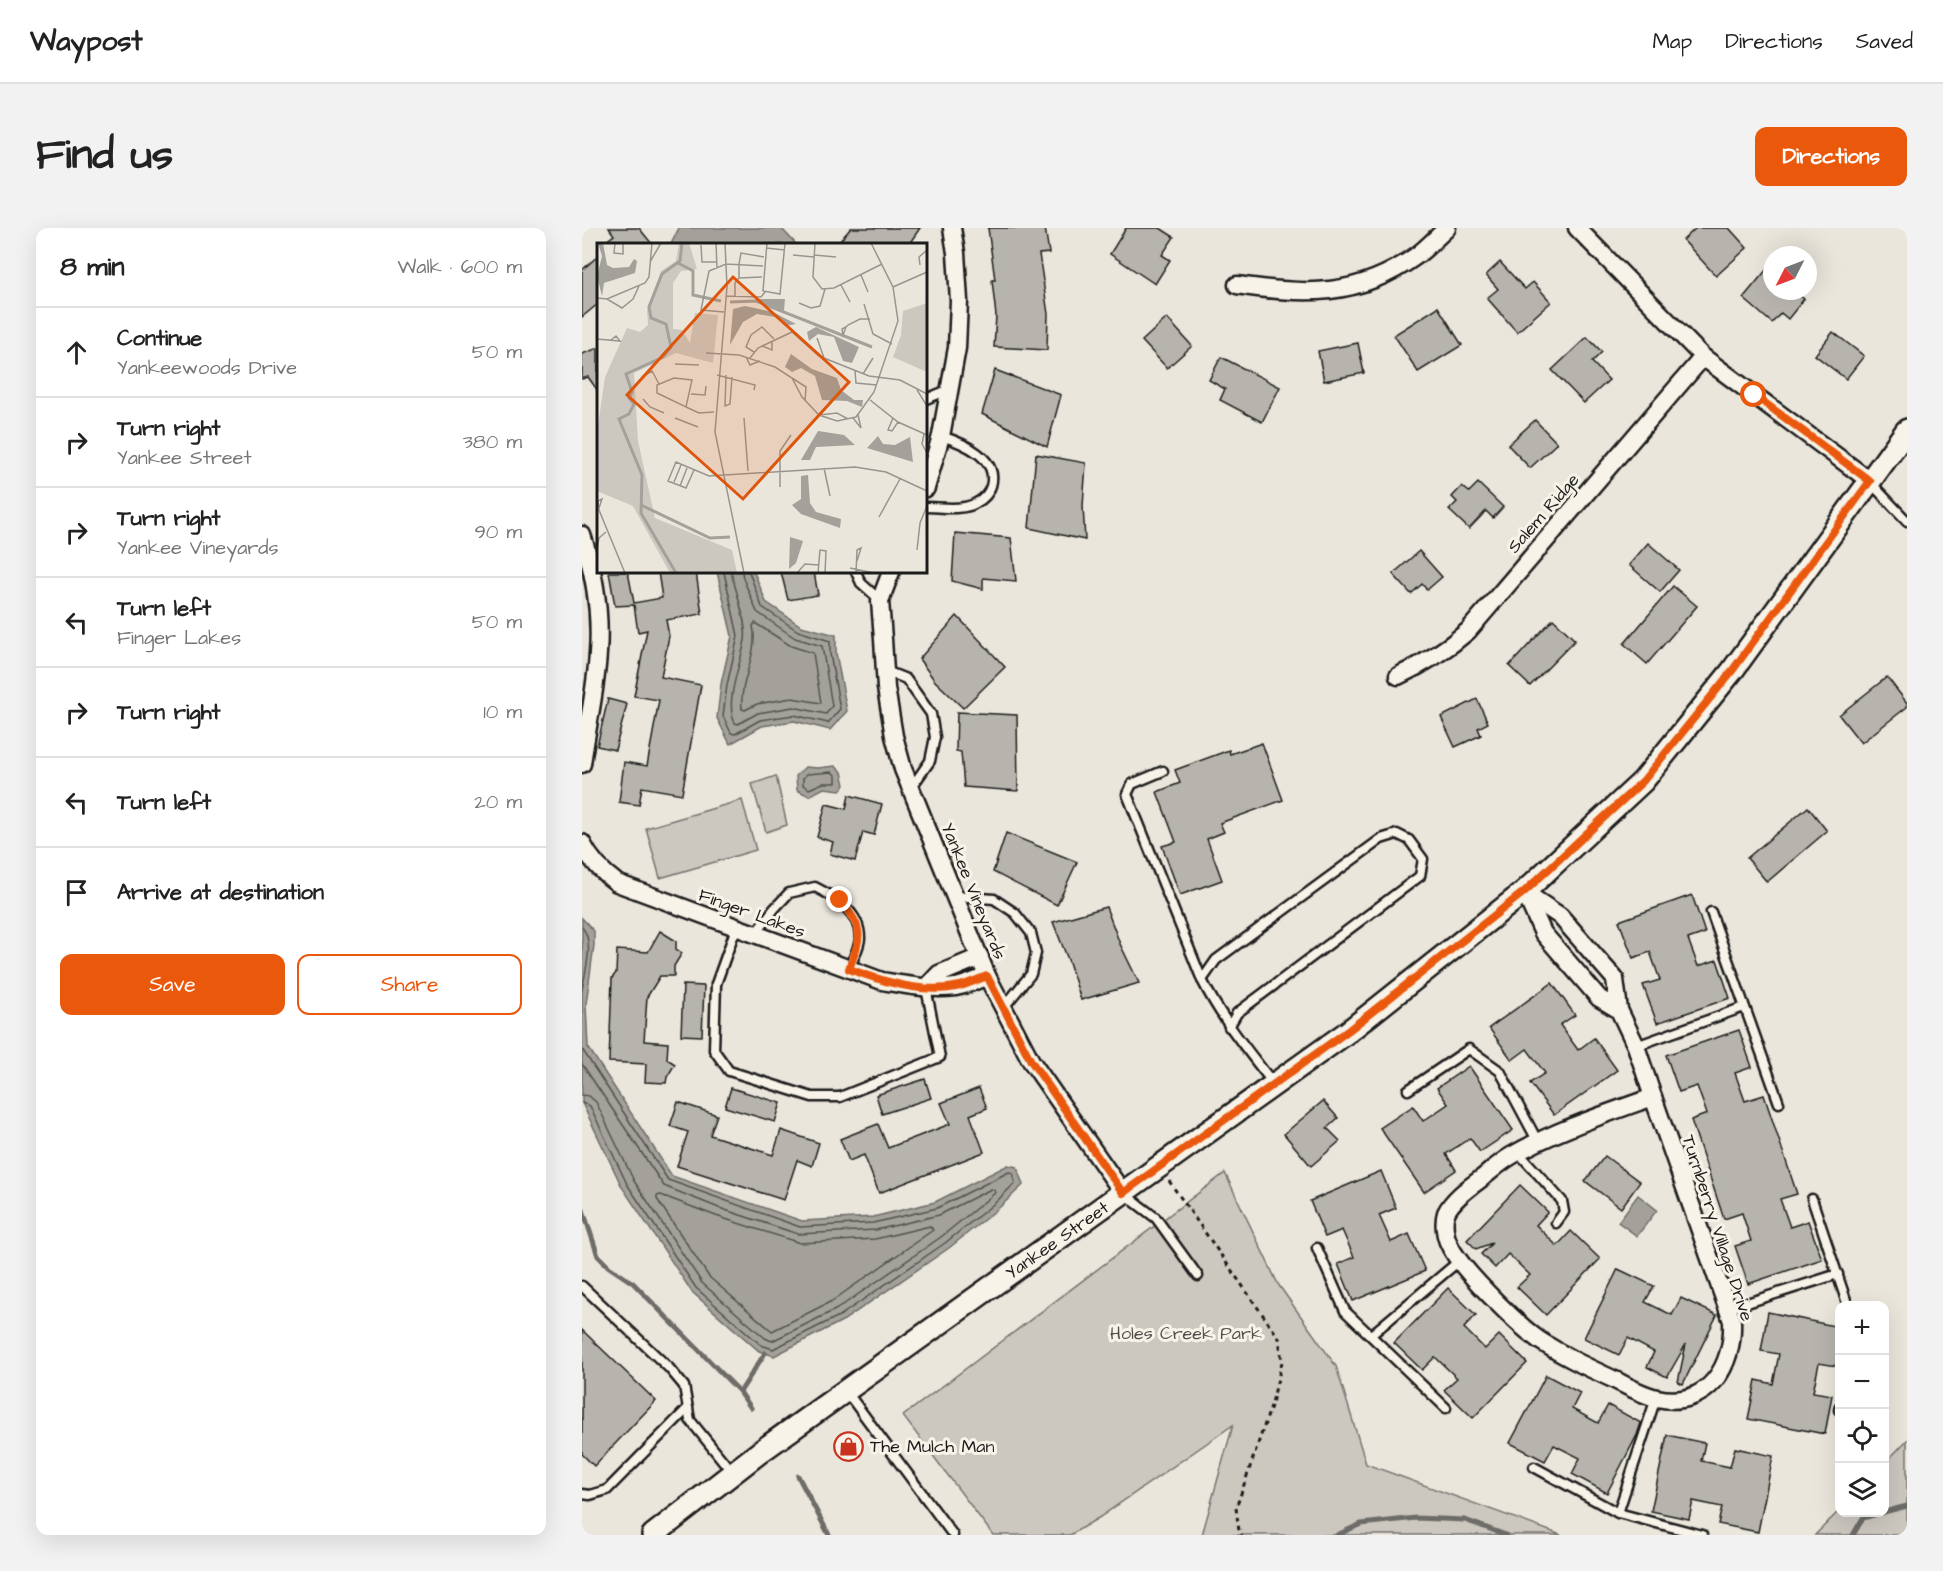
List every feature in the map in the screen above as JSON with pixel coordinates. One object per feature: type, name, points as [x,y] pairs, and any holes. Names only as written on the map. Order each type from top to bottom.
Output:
[{"type":"street","points":[[927,485],[941,436],[957,348],[959,301],[952,228]]},
{"type":"street","points":[[1237,285],[1275,291],[1312,292],[1347,288],[1395,269],[1417,255],[1447,228]]},
{"type":"street","points":[[1577,228],[1703,357],[1870,481]]},
{"type":"street","name":"Salem Ridge","points":[[1398,676],[1425,663],[1468,631],[1703,357]]},
{"type":"street","name":"Yankee Street","points":[[653,1535],[733,1473],[846,1391],[1349,1030],[1524,892],[1643,781],[1732,671],[1907,430]]},
{"type":"street","points":[[582,535],[597,592],[599,624],[598,656],[582,764]]},
{"type":"street","name":"Yankee Vineyards","points":[[891,573],[880,601],[886,688],[894,736],[911,788],[987,976],[1031,1061],[1123,1193]]},
{"type":"street","name":"Finger Lakes","points":[[582,843],[603,873],[617,883],[882,981],[926,988],[959,986],[987,976]]},
{"type":"street","points":[[1524,892],[1543,933],[1599,998],[1620,1011]]},
{"type":"street","name":"Turnberry Village Drive","points":[[1524,892],[1560,916],[1615,978],[1620,1011],[1636,1046],[1732,1321],[1733,1337],[1728,1359],[1720,1375],[1709,1386],[1687,1398],[1672,1400],[1656,1398],[1563,1355],[1538,1339],[1511,1316],[1459,1260],[1449,1245],[1445,1232],[1447,1212],[1470,1187],[1518,1152],[1653,1097]]},
{"type":"street","points":[[926,988],[939,974],[980,957]]},
{"type":"lane","points":[[927,399],[948,390]]},
{"type":"lane","points":[[927,507],[959,507],[975,504],[989,493],[994,477],[988,461],[954,440],[941,436]]},
{"type":"lane","points":[[1870,481],[1907,521]]},
{"type":"lane","points":[[856,573],[861,583],[880,601]]},
{"type":"lane","points":[[886,671],[906,679],[931,714],[935,737],[930,761],[911,788]]},
{"type":"lane","points":[[1163,771],[1132,784],[1127,794],[1202,980],[1229,1027],[1273,1084]]},
{"type":"lane","points":[[1202,980],[1216,960],[1382,839],[1397,834],[1409,840],[1423,859],[1420,876],[1237,1013],[1229,1027]]},
{"type":"lane","points":[[755,935],[789,893],[815,887],[840,900],[856,920],[860,939],[849,969]]},
{"type":"lane","points":[[955,896],[994,899],[1015,913],[1031,933],[1035,953],[1031,974],[1004,1007]]},
{"type":"lane","points":[[1711,912],[1779,1103]]},
{"type":"lane","points":[[736,928],[716,984],[714,1050],[729,1071],[812,1097],[840,1097],[940,1057],[926,988]]},
{"type":"lane","points":[[1636,1046],[1744,1007]]},
{"type":"lane","points":[[1408,1090],[1469,1049],[1500,1071],[1538,1142]]},
{"type":"lane","points":[[1518,1152],[1562,1201],[1564,1212],[1556,1223]]},
{"type":"lane","points":[[1123,1193],[1156,1218],[1198,1276]]},
{"type":"lane","points":[[1812,1199],[1847,1301]]},
{"type":"lane","points":[[1317,1248],[1345,1311],[1446,1408]]},
{"type":"lane","points":[[1371,1335],[1459,1260]]},
{"type":"lane","points":[[1728,1309],[1838,1274]]},
{"type":"lane","points":[[582,1286],[669,1368],[684,1386],[690,1420],[733,1473]]},
{"type":"lane","points":[[846,1391],[953,1535]]},
{"type":"lane","points":[[1618,1513],[1656,1398]]},
{"type":"lane","points":[[582,1494],[590,1495],[607,1490],[688,1408]]},
{"type":"lane","points":[[1534,1467],[1618,1513],[1702,1535]]},
{"type":"path","points":[[1159,1167],[1279,1338],[1282,1362],[1277,1383],[1236,1508],[1239,1531],[1242,1535]]},
{"type":"green space","points":[[776,776],[787,825],[766,832],[752,784]]},
{"type":"green space","points":[[742,800],[756,850],[660,878],[646,828]]},
{"type":"green space","name":"Holes Creek Park","points":[[1225,1173],[1278,1284],[1336,1366],[1366,1464],[1561,1535],[1202,1535],[1233,1425],[1100,1517],[1070,1535],[993,1535],[903,1416]]},
{"type":"green space","points":[[1907,1440],[1907,1535],[1815,1535],[1835,1515],[1835,1517],[1889,1517],[1889,1459]]},
{"type":"water","points":[[679,228],[781,228],[795,243],[672,243]]},
{"type":"water","points":[[717,573],[754,573],[766,602],[801,626],[836,635],[836,653],[847,711],[830,730],[794,721],[762,726],[730,744],[717,718],[721,684],[732,636]]},
{"type":"water","points":[[835,766],[842,772],[845,785],[840,790],[824,788],[809,796],[797,790],[796,776],[805,767]]},
{"type":"water","points":[[582,918],[594,931],[586,1004],[588,1047],[672,1176],[802,1221],[873,1217],[935,1202],[1008,1165],[1017,1167],[1023,1185],[1000,1207],[949,1248],[844,1320],[774,1356],[759,1351],[692,1292],[622,1187],[582,1103]]},
{"type":"water","points":[[1638,1195],[1657,1210],[1637,1236],[1618,1222]]},
{"type":"building","points":[[609,228],[639,228],[651,243],[603,243],[614,235]]},
{"type":"building","points":[[851,228],[920,228],[910,243],[838,243]]},
{"type":"building","points":[[988,228],[1045,228],[1049,253],[1039,254],[1048,314],[1047,350],[994,347],[996,316],[992,280],[995,280]]},
{"type":"building","points":[[1126,228],[1160,228],[1174,237],[1162,255],[1170,260],[1155,284],[1110,254]]},
{"type":"building","points":[[1696,228],[1729,228],[1747,248],[1716,276],[1683,240]]},
{"type":"building","points":[[597,257],[597,305],[582,317],[582,270]]},
{"type":"building","points":[[1500,262],[1525,289],[1533,282],[1551,302],[1517,332],[1487,298],[1498,289],[1486,275]]},
{"type":"building","points":[[1763,274],[1763,300],[1803,300],[1788,319],[1781,313],[1772,323],[1743,298]]},
{"type":"building","points":[[1438,307],[1462,345],[1418,372],[1394,335]]},
{"type":"building","points":[[1167,318],[1192,346],[1167,368],[1142,341]]},
{"type":"building","points":[[1833,332],[1864,356],[1846,379],[1815,355]]},
{"type":"building","points":[[1587,337],[1602,352],[1592,362],[1609,380],[1584,403],[1552,370]]},
{"type":"building","points":[[1358,343],[1364,373],[1324,381],[1318,351]]},
{"type":"building","points":[[597,348],[597,390],[588,377],[582,379],[582,354]]},
{"type":"building","points":[[1221,357],[1280,387],[1262,422],[1220,400],[1225,389],[1209,380]]},
{"type":"building","points":[[995,370],[1061,395],[1047,447],[982,414]]},
{"type":"building","points":[[1535,420],[1557,443],[1530,468],[1508,445]]},
{"type":"building","points":[[1036,454],[1086,463],[1083,506],[1085,540],[1029,528]]},
{"type":"building","points":[[1478,483],[1503,507],[1493,518],[1486,511],[1469,529],[1449,510],[1457,502],[1452,497],[1462,486],[1469,492]]},
{"type":"building","points":[[955,533],[1011,538],[1016,581],[983,578],[983,589],[952,581]]},
{"type":"building","points":[[1648,543],[1679,570],[1660,592],[1629,565]]},
{"type":"building","points":[[1419,551],[1442,577],[1427,590],[1422,584],[1411,594],[1393,574]]},
{"type":"building","points":[[609,573],[628,573],[634,603],[662,598],[658,573],[696,573],[702,614],[666,620],[669,636],[661,677],[701,685],[682,794],[642,787],[639,805],[619,802],[624,762],[647,766],[659,700],[634,696],[647,630],[638,632],[634,605],[615,606]]},
{"type":"building","points":[[781,573],[814,573],[818,595],[788,600]]},
{"type":"building","points":[[1673,586],[1697,606],[1647,664],[1624,644]]},
{"type":"building","points":[[957,616],[1005,667],[963,708],[935,681],[919,659]]},
{"type":"building","points":[[1553,619],[1575,640],[1530,686],[1509,666]]},
{"type":"building","points":[[1887,677],[1907,703],[1907,707],[1861,743],[1839,715]]},
{"type":"building","points":[[608,699],[627,704],[615,750],[597,746]]},
{"type":"building","points":[[1477,699],[1488,723],[1478,728],[1481,735],[1455,747],[1441,717]]},
{"type":"building","points":[[957,712],[1017,715],[1018,791],[964,787],[961,752],[956,751]]},
{"type":"building","points":[[1262,743],[1283,800],[1220,823],[1224,832],[1207,839],[1222,880],[1180,895],[1162,846],[1176,842],[1157,792],[1180,783],[1175,770],[1229,750],[1230,754]]},
{"type":"building","points":[[849,795],[882,804],[874,835],[863,832],[855,861],[830,854],[833,842],[817,837],[826,804],[846,809]]},
{"type":"building","points":[[1808,807],[1827,831],[1767,882],[1747,858]]},
{"type":"building","points":[[1006,833],[1077,862],[1057,905],[993,872]]},
{"type":"building","points":[[1692,895],[1705,933],[1688,939],[1698,966],[1717,960],[1730,998],[1657,1023],[1643,985],[1660,980],[1650,952],[1633,958],[1619,921]]},
{"type":"building","points":[[1106,907],[1120,944],[1139,983],[1081,1000],[1053,922]]},
{"type":"building","points":[[660,931],[676,941],[676,949],[682,953],[674,966],[674,976],[660,976],[647,997],[644,1041],[668,1043],[667,1059],[675,1064],[666,1083],[645,1082],[646,1064],[609,1062],[612,978],[616,973],[617,950],[648,952]]},
{"type":"building","points":[[1552,983],[1575,1015],[1560,1025],[1578,1050],[1594,1038],[1617,1070],[1554,1115],[1530,1083],[1545,1073],[1527,1049],[1512,1060],[1489,1028]]},
{"type":"building","points":[[683,985],[704,986],[702,1036],[681,1035]]},
{"type":"building","points":[[1739,1030],[1752,1067],[1735,1073],[1745,1101],[1764,1095],[1797,1194],[1780,1199],[1790,1227],[1808,1221],[1822,1259],[1748,1284],[1735,1246],[1751,1241],[1742,1213],[1724,1219],[1691,1120],[1707,1114],[1697,1086],[1679,1092],[1666,1055]]},
{"type":"building","points":[[1469,1066],[1513,1130],[1480,1152],[1470,1138],[1446,1154],[1456,1170],[1424,1192],[1380,1128],[1413,1106],[1423,1121],[1448,1104],[1437,1088]]},
{"type":"building","points":[[925,1079],[931,1098],[882,1114],[876,1095]]},
{"type":"building","points":[[731,1088],[781,1103],[775,1122],[725,1107]]},
{"type":"building","points":[[979,1088],[987,1108],[970,1115],[984,1152],[879,1193],[864,1155],[849,1161],[840,1139],[878,1124],[888,1148],[950,1124],[941,1103]]},
{"type":"building","points":[[1323,1101],[1338,1118],[1327,1128],[1340,1141],[1311,1166],[1284,1134]]},
{"type":"building","points":[[678,1102],[717,1115],[710,1135],[773,1155],[781,1130],[819,1143],[812,1166],[797,1160],[784,1200],[677,1166],[688,1132],[670,1126]]},
{"type":"building","points":[[1605,1156],[1640,1182],[1621,1208],[1585,1181]]},
{"type":"building","points":[[1381,1171],[1396,1208],[1379,1215],[1391,1242],[1409,1234],[1425,1271],[1353,1301],[1338,1264],[1354,1257],[1342,1230],[1325,1237],[1310,1201]]},
{"type":"building","points":[[1520,1185],[1548,1212],[1536,1225],[1557,1246],[1571,1231],[1600,1259],[1546,1315],[1517,1287],[1530,1275],[1508,1254],[1495,1268],[1481,1254],[1492,1243],[1476,1249],[1467,1240]]},
{"type":"building","points":[[1618,1269],[1654,1286],[1645,1302],[1672,1315],[1681,1298],[1717,1315],[1683,1384],[1678,1382],[1686,1344],[1667,1377],[1647,1367],[1654,1352],[1628,1338],[1619,1355],[1584,1338]]},
{"type":"building","points":[[1448,1288],[1476,1315],[1464,1328],[1485,1349],[1499,1335],[1527,1363],[1473,1418],[1444,1390],[1457,1378],[1435,1357],[1422,1370],[1394,1343]]},
{"type":"building","points":[[1768,1312],[1835,1326],[1835,1366],[1819,1363],[1813,1392],[1832,1395],[1825,1434],[1748,1419],[1756,1380],[1773,1384],[1779,1354],[1761,1351]]},
{"type":"building","points":[[582,1330],[656,1401],[594,1466],[582,1454]]},
{"type":"building","points":[[1546,1375],[1580,1393],[1572,1409],[1598,1423],[1608,1405],[1641,1423],[1607,1493],[1572,1474],[1580,1458],[1554,1445],[1545,1461],[1510,1443]]},
{"type":"building","points":[[1667,1435],[1705,1443],[1701,1461],[1730,1467],[1735,1448],[1773,1456],[1758,1532],[1718,1524],[1722,1507],[1693,1501],[1689,1519],[1651,1511]]},
{"type":"waterway","points":[[582,1207],[598,1256],[609,1267],[633,1283],[740,1392],[751,1408]]},
{"type":"waterway","points":[[740,1392],[765,1353]]},
{"type":"waterway","points":[[798,1476],[829,1535]]},
{"type":"waterway","points":[[1889,1511],[1907,1506]]},
{"type":"waterway","points":[[1853,1535],[1863,1518],[1866,1517]]},
{"type":"waterway","points":[[1337,1535],[1361,1524],[1416,1518],[1465,1520],[1506,1535]]},
{"type":"place","name":"The Mulch Man","points":[[849,1446]]},
{"type":"route","points":[[840,900],[856,920],[860,939],[849,969],[882,981],[926,988],[959,986],[987,976],[1031,1061],[1123,1193],[1349,1030],[1524,892],[1643,781],[1732,671],[1870,481],[1754,395]]}]
